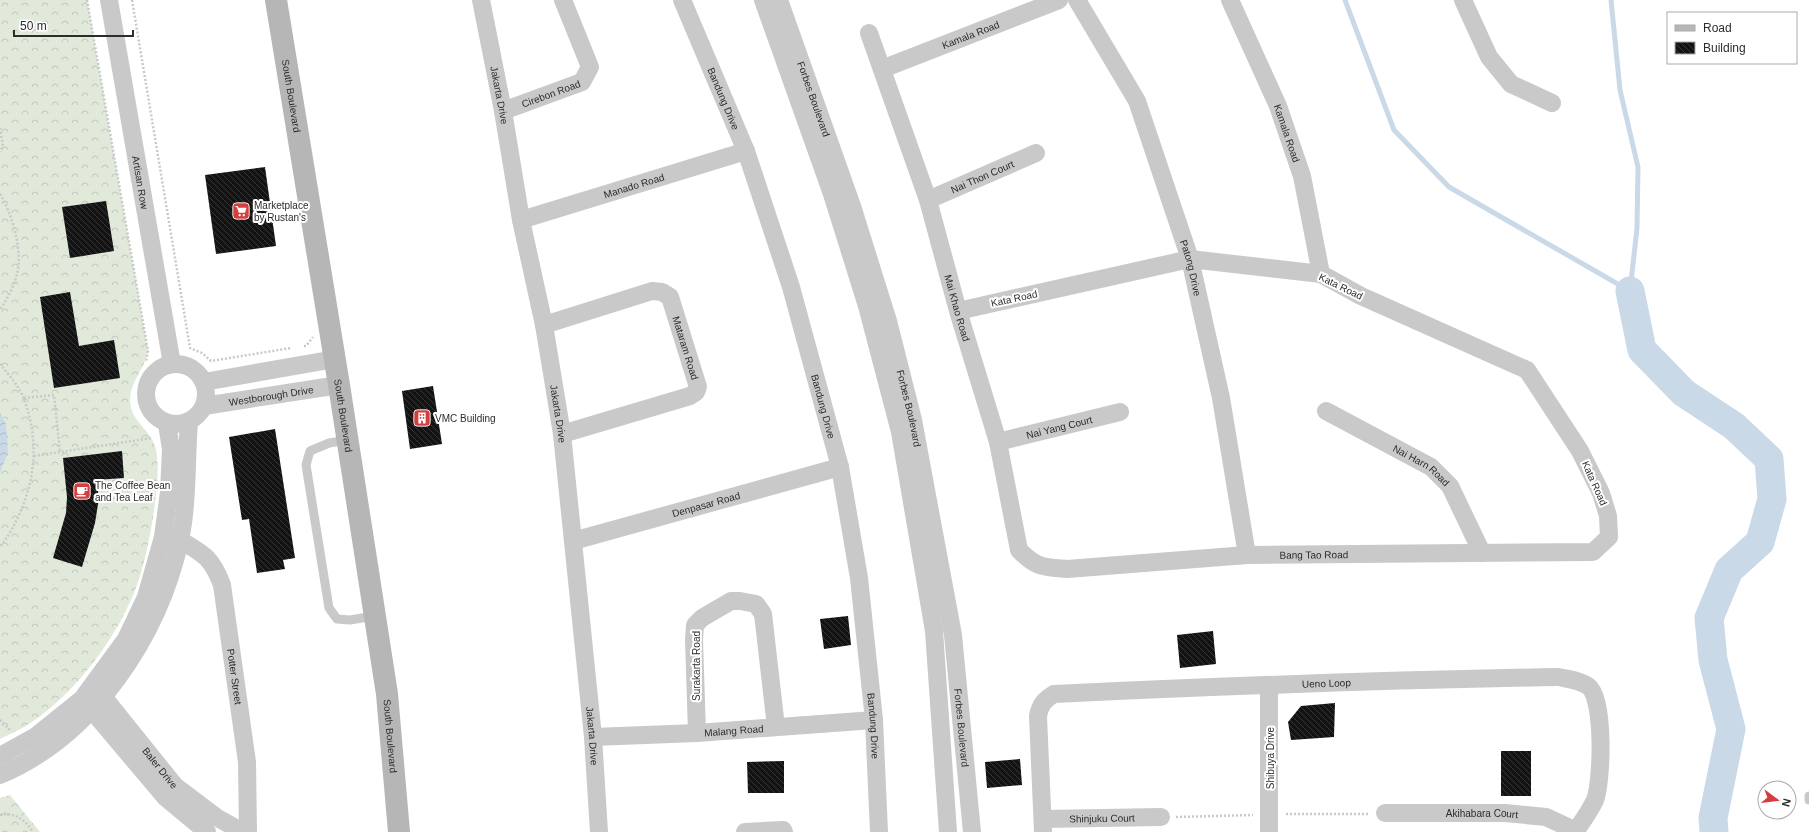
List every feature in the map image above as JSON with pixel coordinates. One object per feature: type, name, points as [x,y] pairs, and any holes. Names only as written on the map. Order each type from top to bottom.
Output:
[{"type":"main road","name":"South Boulevard","points":[[276,0],[348,440],[387,694],[399,832]]},
{"type":"street","name":"Artisan Row","points":[[109,0],[172,364]]},
{"type":"street","name":"Jakarta Drive","points":[[481,0],[503,111],[521,220],[544,325],[562,434],[593,737],[599,832]]},
{"type":"street","name":"Cirebon Road","points":[[503,111],[582,82],[590,67],[563,0]]},
{"type":"street","name":"Bandung Drive","points":[[682,0],[746,151],[791,287],[840,467],[859,578],[874,720],[879,832]]},
{"type":"street","name":"Forbes Boulevard","points":[[763,0],[832,194],[867,306],[900,432],[934,631],[948,832]]},
{"type":"street","name":"Forbes Boulevard","points":[[779,0],[854,213],[888,321],[913,420],[953,635],[972,832]]},
{"type":"street","name":"Kamala Road","points":[[882,69],[1059,0]]},
{"type":"street","name":"Patong Drive","points":[[1077,0],[1137,101],[1190,259],[1222,398],[1248,555]]},
{"type":"street","name":"Kamala Road","points":[[1230,0],[1278,106],[1302,176],[1321,274]]},
{"type":"street","points":[[1463,0],[1489,57],[1511,84],[1552,103]]},
{"type":"street","name":"Mai Khao Road","points":[[869,33],[928,200],[958,311],[998,442],[1019,550]]},
{"type":"street","name":"Manado Road","points":[[521,220],[746,151]]},
{"type":"street","name":"Nai Thon Court","points":[[928,200],[1036,153]]},
{"type":"street","name":"Kata Road","points":[[958,311],[1190,259],[1321,274],[1361,296],[1527,370],[1580,451],[1601,493],[1608,516],[1609,537]]},
{"type":"street","name":"Mataram Road","points":[[544,325],[652,291],[662,292],[670,298],[698,387],[696,392],[690,396],[562,434]]},
{"type":"street","points":[[204,382],[335,360]]},
{"type":"street","points":[[172,364],[182,364],[199,374],[204,382],[206,398],[204,406],[195,418],[189,422],[174,425],[167,424],[150,412],[146,402],[145,392],[148,382],[154,373],[162,367],[172,364]]},
{"type":"street","name":"Westborough Drive","points":[[204,406],[339,385]]},
{"type":"street","name":"Nai Harn Road","points":[[1326,411],[1432,467],[1450,486],[1482,553]]},
{"type":"street","name":"Nai Yang Court","points":[[998,442],[1120,412]]},
{"type":"street","points":[[0,775],[15,769],[44,750],[139,648],[162,602],[180,540],[185,493],[189,422]]},
{"type":"street","points":[[0,756],[36,736],[93,698],[126,639],[146,597],[163,537],[170,492],[171,449],[167,424]]},
{"type":"street","name":"Denpasar Road","points":[[573,541],[840,467]]},
{"type":"street","name":"Bang Tao Road","points":[[1019,550],[1030,562],[1046,568],[1068,569],[1248,555],[1593,552],[1609,537]]},
{"type":"street","name":"Potter Street","points":[[180,540],[201,552],[211,562],[215,567],[222,585],[247,762],[248,832]]},
{"type":"street","name":"Surakarta Road","points":[[697,733],[694,640],[696,625],[702,618],[731,601],[756,604],[763,614],[776,727]]},
{"type":"street","name":"Ueno Loop","points":[[1043,826],[1038,716],[1040,708],[1045,700],[1054,694],[1269,685],[1558,677],[1574,680],[1589,687],[1595,700],[1600,734],[1600,781],[1595,801],[1576,832]]},
{"type":"street","name":"Shibuya Drive","points":[[1269,685],[1269,832]]},
{"type":"street","name":"Baler Drive","points":[[93,698],[165,798],[207,832]]},
{"type":"street","name":"Baler Drive","points":[[93,698],[176,786],[216,817],[243,832]]},
{"type":"street","name":"Malang Road","points":[[593,737],[697,733],[874,720]]},
{"type":"street","name":"Akihabara Court","points":[[1385,813],[1505,813],[1546,817],[1576,832]]},
{"type":"street","name":"Shinjuku Court","points":[[1043,826],[1161,817]]},
{"type":"street","points":[[745,832],[784,830],[784,832]]},
{"type":"lane","points":[[348,440],[328,443],[310,451],[306,465],[329,608],[337,618],[350,620],[374,616]]},
{"type":"path","points":[[87,0],[148,351],[146,362]]},
{"type":"path","points":[[132,0],[190,348],[202,353],[211,361],[306,346],[314,336]]},
{"type":"path","points":[[0,128],[3,146],[0,152]]},
{"type":"path","points":[[0,194],[9,208],[15,231],[18,273],[10,293],[0,310]]},
{"type":"path","points":[[0,364],[24,398],[32,429],[34,456],[32,481],[24,505],[5,540],[0,546]]},
{"type":"path","points":[[24,398],[54,395],[60,452]]},
{"type":"path","points":[[34,456],[153,438],[154,444]]},
{"type":"path","points":[[0,720],[12,733],[6,736]]},
{"type":"path","points":[[0,815],[8,814],[25,821],[34,832]]},
{"type":"green space","points":[[0,0],[87,0],[148,351],[144,364],[132,387],[130,401],[131,409],[134,416],[148,434],[156,448],[158,470],[154,511],[144,563],[138,584],[116,629],[92,664],[64,696],[32,722],[0,739]]},
{"type":"green space","points":[[10,795],[40,832],[0,832],[0,798]]},
{"type":"water","points":[[0,413],[6,424],[8,452],[0,473]]},
{"type":"building","name":"Marketplace by Rustan's","points":[[265,167],[276,246],[216,254],[205,175]]},
{"type":"building","points":[[106,201],[114,251],[70,258],[62,207]]},
{"type":"building","points":[[70,292],[79,346],[114,340],[120,378],[54,388],[40,297]]},
{"type":"building","name":"VMC Building","points":[[433,386],[442,444],[410,449],[402,391]]},
{"type":"building","points":[[275,429],[295,558],[283,560],[285,569],[257,573],[249,519],[242,520],[229,437]]},
{"type":"building","name":"The Coffee Bean and Tea Leaf","points":[[122,451],[124,478],[96,480],[99,498],[95,523],[82,567],[53,558],[66,513],[67,497],[63,458]]},
{"type":"building","points":[[848,616],[851,645],[824,649],[820,619]]},
{"type":"building","points":[[1213,631],[1216,664],[1180,668],[1177,635]]},
{"type":"building","points":[[1335,703],[1334,737],[1291,740],[1288,722],[1301,706]]},
{"type":"building","points":[[1501,751],[1531,751],[1531,796],[1501,796]]},
{"type":"building","points":[[1020,759],[1022,785],[987,788],[985,762]]},
{"type":"building","points":[[784,761],[784,793],[748,793],[747,762]]},
{"type":"waterway","points":[[1345,0],[1394,130],[1449,187],[1630,291],[1637,228],[1638,167],[1620,90],[1611,0]]},
{"type":"waterway","points":[[1630,291],[1642,350],[1684,393],[1734,426],[1769,459],[1772,499],[1760,542],[1729,570],[1709,618],[1713,660],[1731,729],[1713,818],[1714,832]]},
{"type":"place","name":"Marketplace by Rustan's","points":[[241,211]]},
{"type":"place","name":"VMC Building","points":[[422,418]]},
{"type":"place","name":"The Coffee Bean and Tea Leaf","points":[[82,491]]}]
